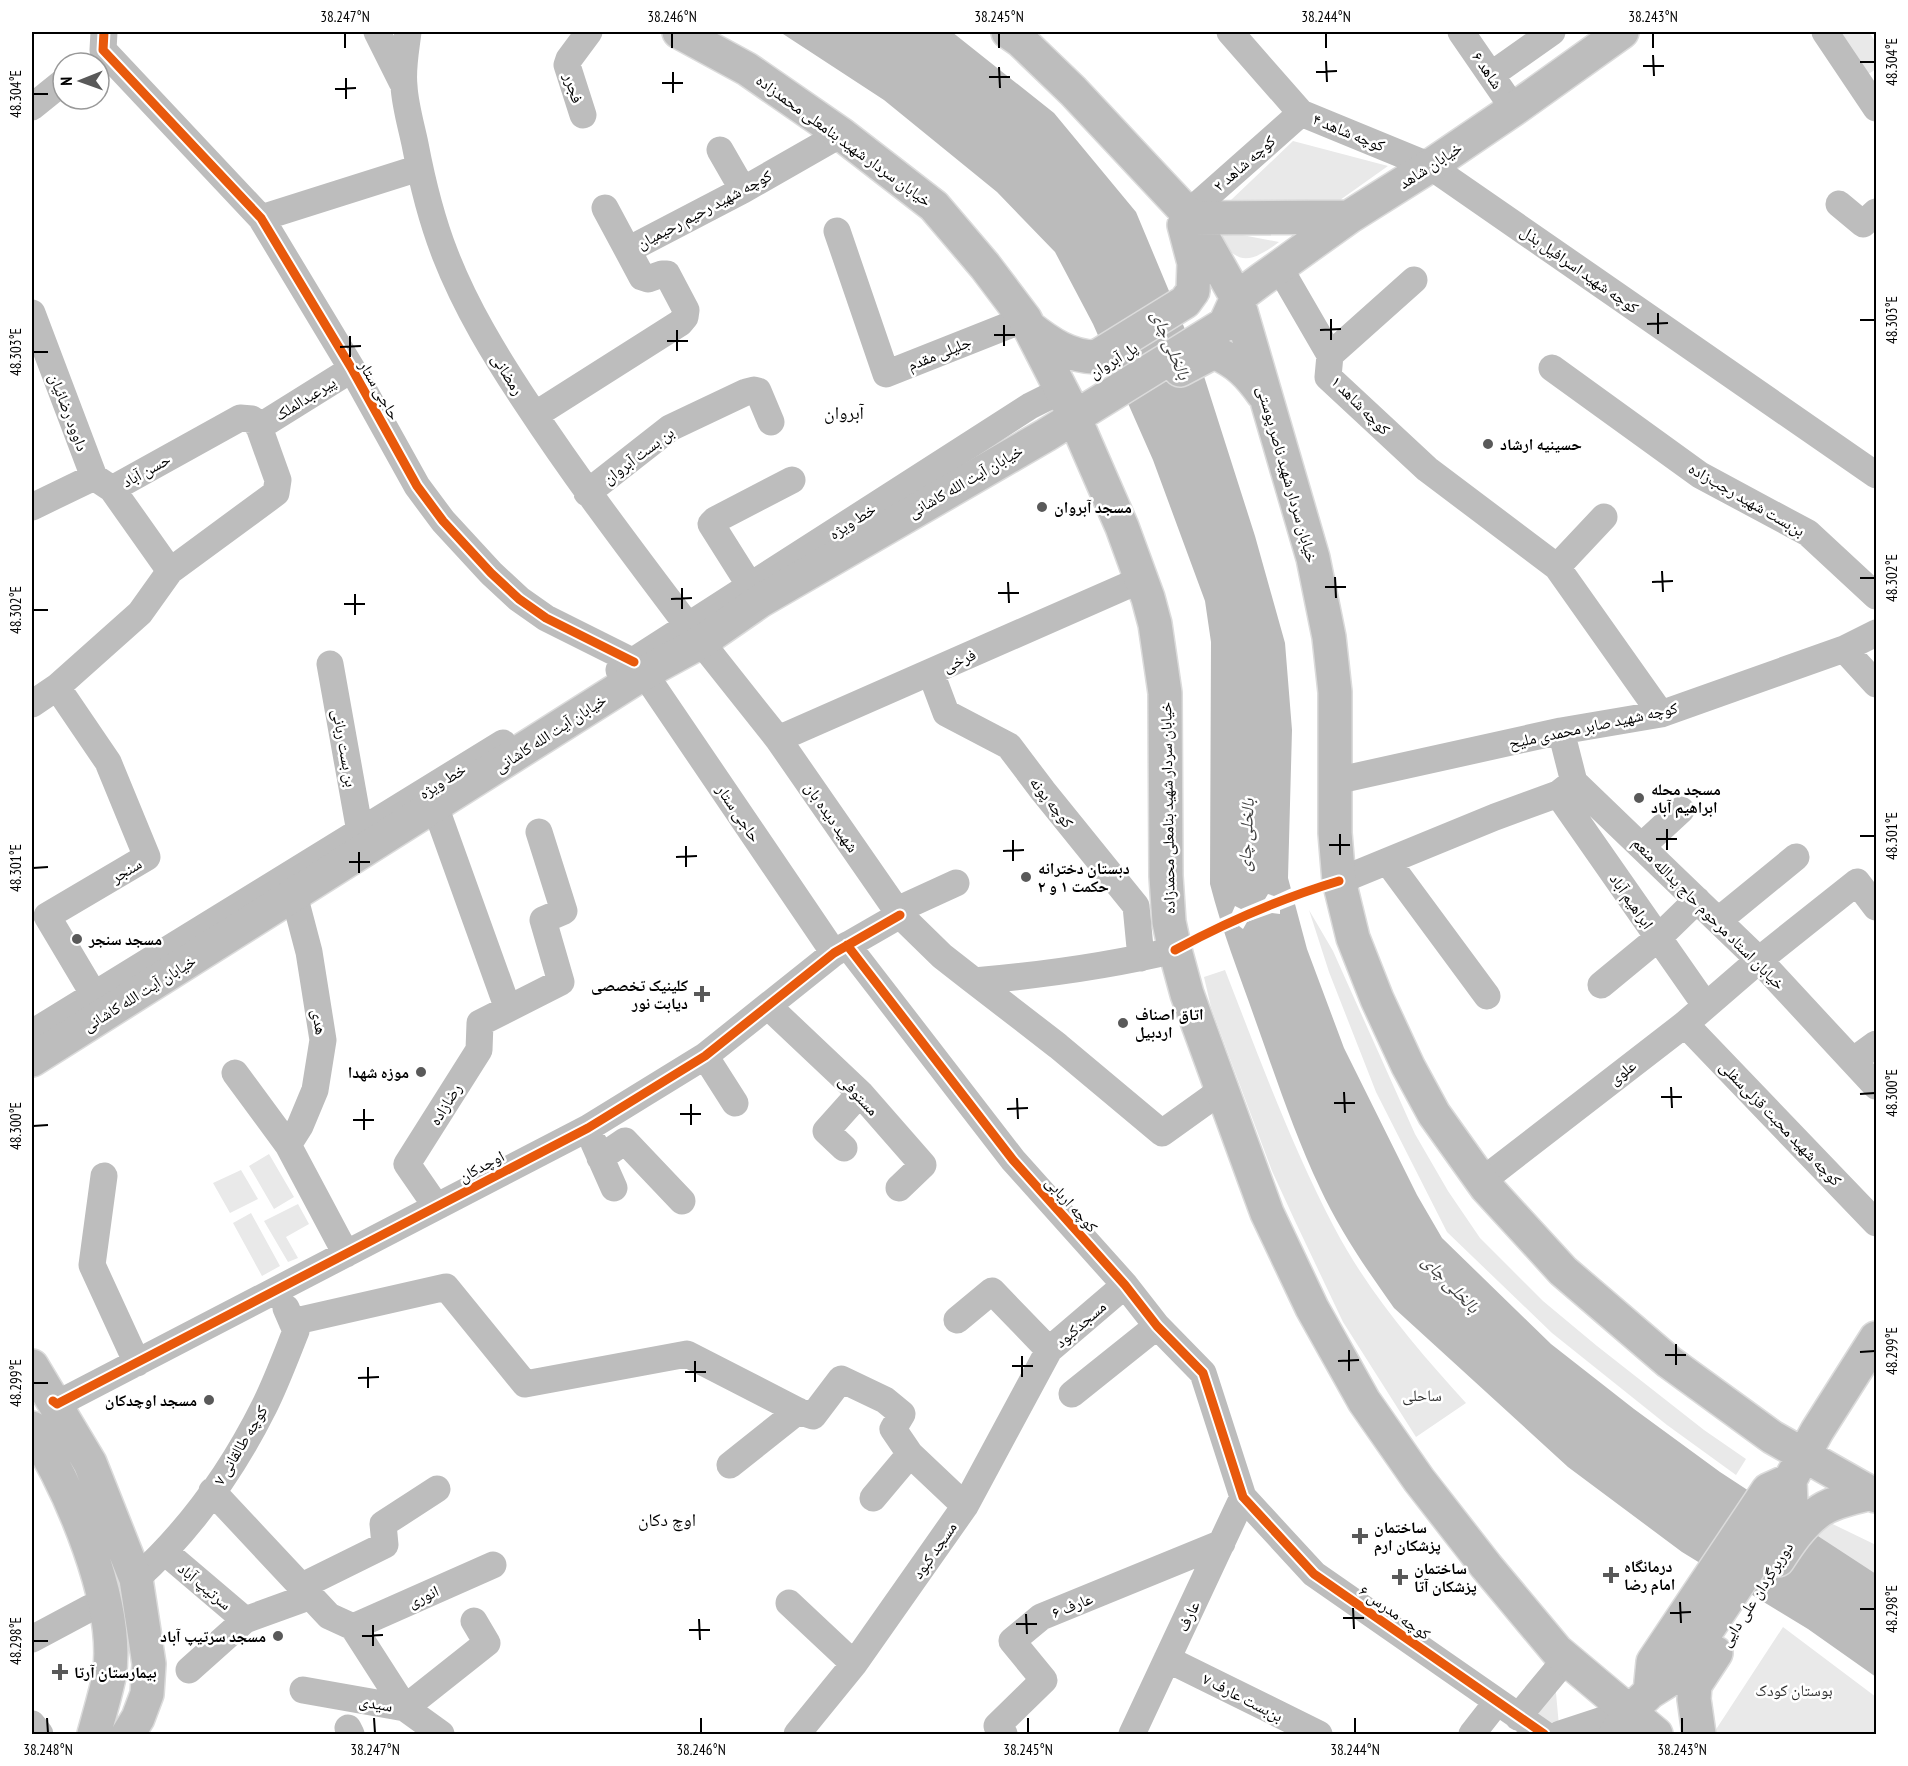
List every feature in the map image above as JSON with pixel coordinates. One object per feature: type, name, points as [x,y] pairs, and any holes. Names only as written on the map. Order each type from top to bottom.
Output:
[{"type":"main road","name":"خیابان سردار شهید بنامعلی محمدزاده","points":[[679,32],[747,69],[841,134],[934,206],[985,266],[1027,323],[1068,404],[1099,473],[1148,598],[1155,624],[1165,693],[1166,876],[1169,922],[1175,950],[1202,1037],[1267,1213],[1312,1308],[1364,1401],[1419,1480],[1486,1566],[1557,1651],[1656,1734]]},
{"type":"main road","name":"خیابان سردار شهید ناصر پوستی","points":[[1008,32],[1021,40],[1073,91],[1186,213],[1237,298],[1313,558],[1329,636],[1335,692],[1335,833],[1339,881],[1353,938],[1377,999],[1408,1066],[1434,1114],[1482,1181],[1563,1271],[1669,1362],[1772,1437],[1793,1490],[1874,1495]]},
{"type":"main road","name":"خیابان شاهد","points":[[1237,298],[1349,217],[1430,166],[1622,32]]},
{"type":"main road","points":[[1266,399],[1248,373],[1214,352],[1190,330],[1185,302],[1193,291],[1194,263],[1186,213],[1349,217]]},
{"type":"main road","name":"پل آبروان","points":[[1068,404],[1190,330],[1212,298],[1237,298]]},
{"type":"main road","points":[[1027,323],[1106,380]]},
{"type":"main road","points":[[1106,380],[1190,330]]},
{"type":"main road","points":[[1099,473],[1099,440],[1106,417],[1106,380]]},
{"type":"main road","name":"خیابان آیت الله کاشانی","points":[[32,1060],[99,1005],[294,895],[435,806],[639,667],[695,634],[755,593],[1068,404]]},
{"type":"main road","points":[[1632,1712],[1653,1662],[1704,1631],[1793,1490],[1876,1338]]},
{"type":"main road","points":[[32,1366],[42,1398],[105,1539],[126,1614],[131,1654],[120,1682],[92,1734]]},
{"type":"main road","points":[[42,1398],[90,1463],[136,1579],[149,1664],[147,1694],[138,1718],[126,1734]]},
{"type":"main road","points":[[32,1428],[63,1484],[86,1536],[106,1611],[110,1641],[120,1682],[126,1734]]},
{"type":"main road","points":[[32,1455],[55,1497],[86,1584],[95,1646],[92,1734]]},
{"type":"main road","name":"دوربرگردان علی دایی","points":[[1699,1734],[1694,1699],[1704,1631],[1793,1537],[1793,1490],[1848,1499],[1874,1495]]},
{"type":"street","name":"رمضانی","points":[[377,32],[404,86]]},
{"type":"street","name":"رمضانی","points":[[408,32],[404,57],[404,86],[419,168],[429,208],[462,293],[484,337],[587,493],[695,634]]},
{"type":"street","name":"فجرر","points":[[583,115],[567,65],[589,32]]},
{"type":"street","name":"کوچه شاهد ۴","points":[[1230,32],[1301,113],[1430,166]]},
{"type":"street","name":"شاهد ۶","points":[[1461,32],[1514,109]]},
{"type":"street","points":[[1491,75],[1552,32]]},
{"type":"street","points":[[1825,32],[1876,108]]},
{"type":"street","name":"حاجی ستار","points":[[98,48],[261,218],[352,369],[417,486],[443,521],[491,573],[519,599],[546,618],[639,667],[840,949]]},
{"type":"street","points":[[32,107],[51,92]]},
{"type":"street","name":"کوچه شاهد ۲","points":[[1186,213],[1301,113]]},
{"type":"street","name":"کوچه شهید رحیم رحیمیان","points":[[535,415],[680,323],[685,317],[686,310],[670,277],[662,274],[645,279],[628,250],[743,190],[841,134]]},
{"type":"street","points":[[720,150],[743,190]]},
{"type":"street","name":"کوچه شهید اسرافیل بذل","points":[[1430,166],[1876,475]]},
{"type":"street","points":[[261,218],[419,168]]},
{"type":"street","points":[[1839,204],[1863,224],[1876,212]]},
{"type":"street","points":[[605,208],[628,250]]},
{"type":"street","name":"جلیلی مقدم","points":[[837,231],[886,374],[1027,323]]},
{"type":"street","name":"کوچه شاهد ۱","points":[[1279,267],[1330,355],[1329,377],[1427,469],[1557,567],[1661,714]]},
{"type":"street","points":[[1330,355],[1414,280]]},
{"type":"street","name":"داوود رضائیان","points":[[32,313],[103,483],[170,571]]},
{"type":"street","name":"بن‌بست شهید رجب‌زاده","points":[[1552,368],[1700,475],[1808,533],[1876,596]]},
{"type":"street","name":"پیرعبدالملک","points":[[258,427],[352,369]]},
{"type":"street","name":"بن بست آبروان","points":[[587,493],[670,428],[746,392],[758,391],[771,422]]},
{"type":"street","name":"حسن آباد","points":[[32,507],[103,483],[240,418],[252,419],[258,427]]},
{"type":"street","points":[[32,704],[57,687],[140,613],[170,571],[276,493],[278,480],[258,427]]},
{"type":"street","points":[[755,593],[711,524],[792,480]]},
{"type":"street","points":[[1557,567],[1604,518]]},
{"type":"street","name":"فرخی","points":[[778,740],[1140,580]]},
{"type":"street","name":"کوچه شهید صابر محمدی ملیح","points":[[1335,781],[1561,731],[1661,714],[1844,650],[1876,633]]},
{"type":"street","name":"شهید دیده بان","points":[[695,634],[778,740],[899,913],[942,956],[1058,1046],[1162,1133],[1222,1090]]},
{"type":"street","points":[[1844,650],[1876,684]]},
{"type":"street","name":"بن بست ربانی","points":[[330,664],[360,832]]},
{"type":"street","name":"خط ویژه","points":[[32,1033],[99,1005],[360,832],[639,667]]},
{"type":"street","name":"کوچه پونه","points":[[931,673],[946,712],[1009,746],[1136,906],[1142,958]]},
{"type":"street","name":"سنجر","points":[[57,687],[108,762],[147,857],[47,916],[45,936],[99,1005]]},
{"type":"street","points":[[1339,881],[1566,788],[1561,731]]},
{"type":"street","name":"خیابان استاد مرحوم حاج یدالله منعم","points":[[1566,788],[1642,846],[1719,920],[1854,1060],[1876,1086]]},
{"type":"street","name":"ابراهیم آباد","points":[[1566,788],[1658,938],[1706,1006]]},
{"type":"street","points":[[435,806],[508,1009]]},
{"type":"street","points":[[1642,846],[1681,810]]},
{"type":"street","name":"رضازاده","points":[[436,1206],[407,1164],[479,1050],[480,1023],[561,982],[543,920],[564,911],[539,832]]},
{"type":"street","points":[[1719,920],[1796,857]]},
{"type":"street","points":[[1388,862],[1487,996]]},
{"type":"street","name":"علوی","points":[[1482,1181],[1685,1024],[1759,960],[1857,882],[1876,907]]},
{"type":"street","name":"اوچدکان","points":[[42,1398],[57,1404],[588,1128],[705,1056],[840,949],[899,913],[956,883]]},
{"type":"street","name":"هدی","points":[[288,1145],[300,1126],[315,1090],[323,1040],[309,952],[294,895]]},
{"type":"street","points":[[1601,984],[1658,938],[1697,900]]},
{"type":"street","name":"کوچه اربابی","points":[[840,949],[1013,1160],[1125,1285],[1157,1326],[1203,1373],[1244,1497]]},
{"type":"street","points":[[974,981],[1026,976],[1142,958],[1175,950]]},
{"type":"street","name":"مستوفی","points":[[768,1005],[860,1093],[923,1165],[899,1188]]},
{"type":"street","name":"کوچه شهید محبت قزلی‌سفلی","points":[[1685,1024],[1876,1222]]},
{"type":"street","points":[[1854,1060],[1876,1044]]},
{"type":"street","points":[[705,1056],[735,1102]]},
{"type":"street","points":[[235,1073],[288,1145],[346,1254]]},
{"type":"street","points":[[844,1148],[826,1131],[860,1093]]},
{"type":"street","points":[[588,1128],[614,1188]]},
{"type":"street","points":[[600,1158],[626,1141],[682,1201]]},
{"type":"street","points":[[104,1176],[92,1265],[136,1363]]},
{"type":"street","name":"مسجدکبود","points":[[957,1320],[992,1292],[1049,1350],[1125,1285]]},
{"type":"street","points":[[278,1291],[292,1322],[446,1287],[525,1384],[687,1354],[798,1411],[813,1416],[842,1379],[885,1400],[902,1414],[893,1429],[910,1454],[965,1506]]},
{"type":"street","name":"کوچه طالقانی ۷","points":[[136,1579],[165,1552],[230,1467],[264,1406],[296,1331],[292,1322]]},
{"type":"street","points":[[1072,1394],[1157,1326]]},
{"type":"street","name":"مسجد کبود","points":[[797,1734],[854,1664],[965,1506],[1049,1350]]},
{"type":"street","points":[[729,1465],[798,1411]]},
{"type":"street","points":[[873,1498],[910,1454]]},
{"type":"street","name":"سرتیپ آباد","points":[[165,1552],[245,1620],[307,1591],[385,1545],[383,1524],[437,1489]]},
{"type":"street","points":[[212,1491],[329,1616],[353,1627],[405,1708],[487,1643],[474,1621]]},
{"type":"street","name":"عارف","points":[[1132,1734],[1244,1497]]},
{"type":"street","name":"کوچه مدرس ۶","points":[[1244,1497],[1314,1574],[1544,1734]]},
{"type":"street","name":"عارف ۶","points":[[1004,1734],[997,1726],[1044,1680],[1012,1641],[1041,1617],[1222,1543]]},
{"type":"street","name":"انوری","points":[[353,1627],[493,1565]]},
{"type":"street","points":[[789,1603],[854,1664]]},
{"type":"street","points":[[32,1639],[90,1608]]},
{"type":"street","points":[[189,1670],[245,1620]]},
{"type":"street","name":"بن‌بست عارف ۷","points":[[1167,1659],[1319,1734]]},
{"type":"street","points":[[1472,1734],[1507,1709],[1566,1659]]},
{"type":"street","name":"سیدی","points":[[303,1690],[405,1708],[441,1734]]},
{"type":"street","points":[[1560,1734],[1632,1712]]},
{"type":"street","points":[[32,1724],[40,1734]]},
{"type":"green space","points":[[1845,32],[1869,32],[1876,43],[1876,69],[1867,75],[1839,36]]},
{"type":"green space","points":[[1293,141],[1388,166],[1333,205],[1231,200]]},
{"type":"green space","points":[[1211,229],[1279,242],[1257,256],[1241,258],[1227,248]]},
{"type":"green space","points":[[1309,910],[1333,951],[1415,1134],[1448,1191],[1480,1238],[1543,1301],[1597,1346],[1704,1430],[1746,1459],[1736,1475],[1667,1425],[1552,1333],[1447,1232],[1376,1092],[1329,972]]},
{"type":"green space","name":"ساحلی","points":[[1225,970],[1290,1133],[1318,1196],[1347,1251],[1378,1297],[1412,1341],[1466,1403],[1416,1437],[1343,1322],[1272,1171],[1211,1007],[1204,977]]},
{"type":"green space","points":[[269,1154],[294,1197],[274,1209],[249,1166]]},
{"type":"green space","points":[[241,1170],[258,1199],[230,1213],[213,1183]]},
{"type":"green space","points":[[298,1204],[309,1224],[286,1237],[298,1258],[288,1262],[264,1221]]},
{"type":"green space","points":[[251,1213],[280,1266],[262,1276],[233,1223]]},
{"type":"green space","points":[[1814,1515],[1876,1545],[1876,1575],[1802,1533]]},
{"type":"green space","name":"بوستان کودک","points":[[1783,1627],[1876,1697],[1876,1734],[1713,1734]]},
{"type":"green space","points":[[1555,1682],[1559,1726],[1526,1715]]},
{"type":"water","name":"بالخلی چای","points":[[780,32],[952,32],[1054,113],[1136,212],[1202,370],[1255,536],[1285,643],[1292,730],[1288,878],[1307,949],[1344,1048],[1417,1195],[1442,1238],[1551,1344],[1720,1472],[1876,1574],[1876,1677],[1808,1629],[1682,1552],[1568,1467],[1394,1308],[1364,1265],[1328,1204],[1302,1148],[1215,902],[1210,884],[1211,642],[1205,601],[1153,460],[1093,324],[1055,252],[997,192],[884,100]]},
{"type":"pier","points":[[1294,887],[1298,903],[1280,910],[1280,914],[1272,913],[1247,922],[1243,929],[1239,926],[1221,933],[1217,920],[1232,913],[1235,906],[1241,909],[1265,899],[1268,894],[1274,896]]},
{"type":"cycle path","points":[[104,32],[103,50],[261,218],[352,369],[417,486],[443,521],[491,573],[519,599],[546,618],[634,662]]},
{"type":"cycle path","points":[[1175,950],[1255,911],[1339,881]]},
{"type":"cycle path","points":[[53,1401],[57,1404],[588,1128],[705,1056],[834,953],[900,915]]},
{"type":"cycle path","points":[[847,945],[1013,1160],[1125,1285],[1157,1326],[1203,1373],[1243,1497],[1314,1574],[1544,1734]]},
{"type":"place","name":"حسینیه ارشاد","points":[[1488,444]]},
{"type":"place","name":"مسجد آبروان","points":[[1042,507]]},
{"type":"place","name":"مسجد محله ابراهیم آباد","points":[[1639,798]]},
{"type":"place","name":"دبستان دخترانه حکمت ۱ و ۲","points":[[1026,877]]},
{"type":"place","name":"مسجد سنجر","points":[[77,939]]},
{"type":"place","name":"کلینیک تخصصی دیابت نور","points":[[702,994]]},
{"type":"place","name":"اتاق اصناف اردبیل","points":[[1123,1023]]},
{"type":"place","name":"موزه شهدا","points":[[421,1072]]},
{"type":"place","name":"مسجد اوچدکان","points":[[209,1400]]},
{"type":"place","name":"ساختمان پزشکان ارم","points":[[1360,1536]]},
{"type":"place","name":"درمانگاه امام رضا","points":[[1611,1575]]},
{"type":"place","name":"ساختمان پزشکان آتا","points":[[1400,1577]]},
{"type":"place","name":"مسجد سرتیپ آباد","points":[[278,1636]]},
{"type":"place","name":"بیمارستان آرتا","points":[[60,1672]]},
{"type":"district","name":"آبروان","points":[[844,413]]},
{"type":"district","name":"اوچ دکان","points":[[667,1520]]}]
